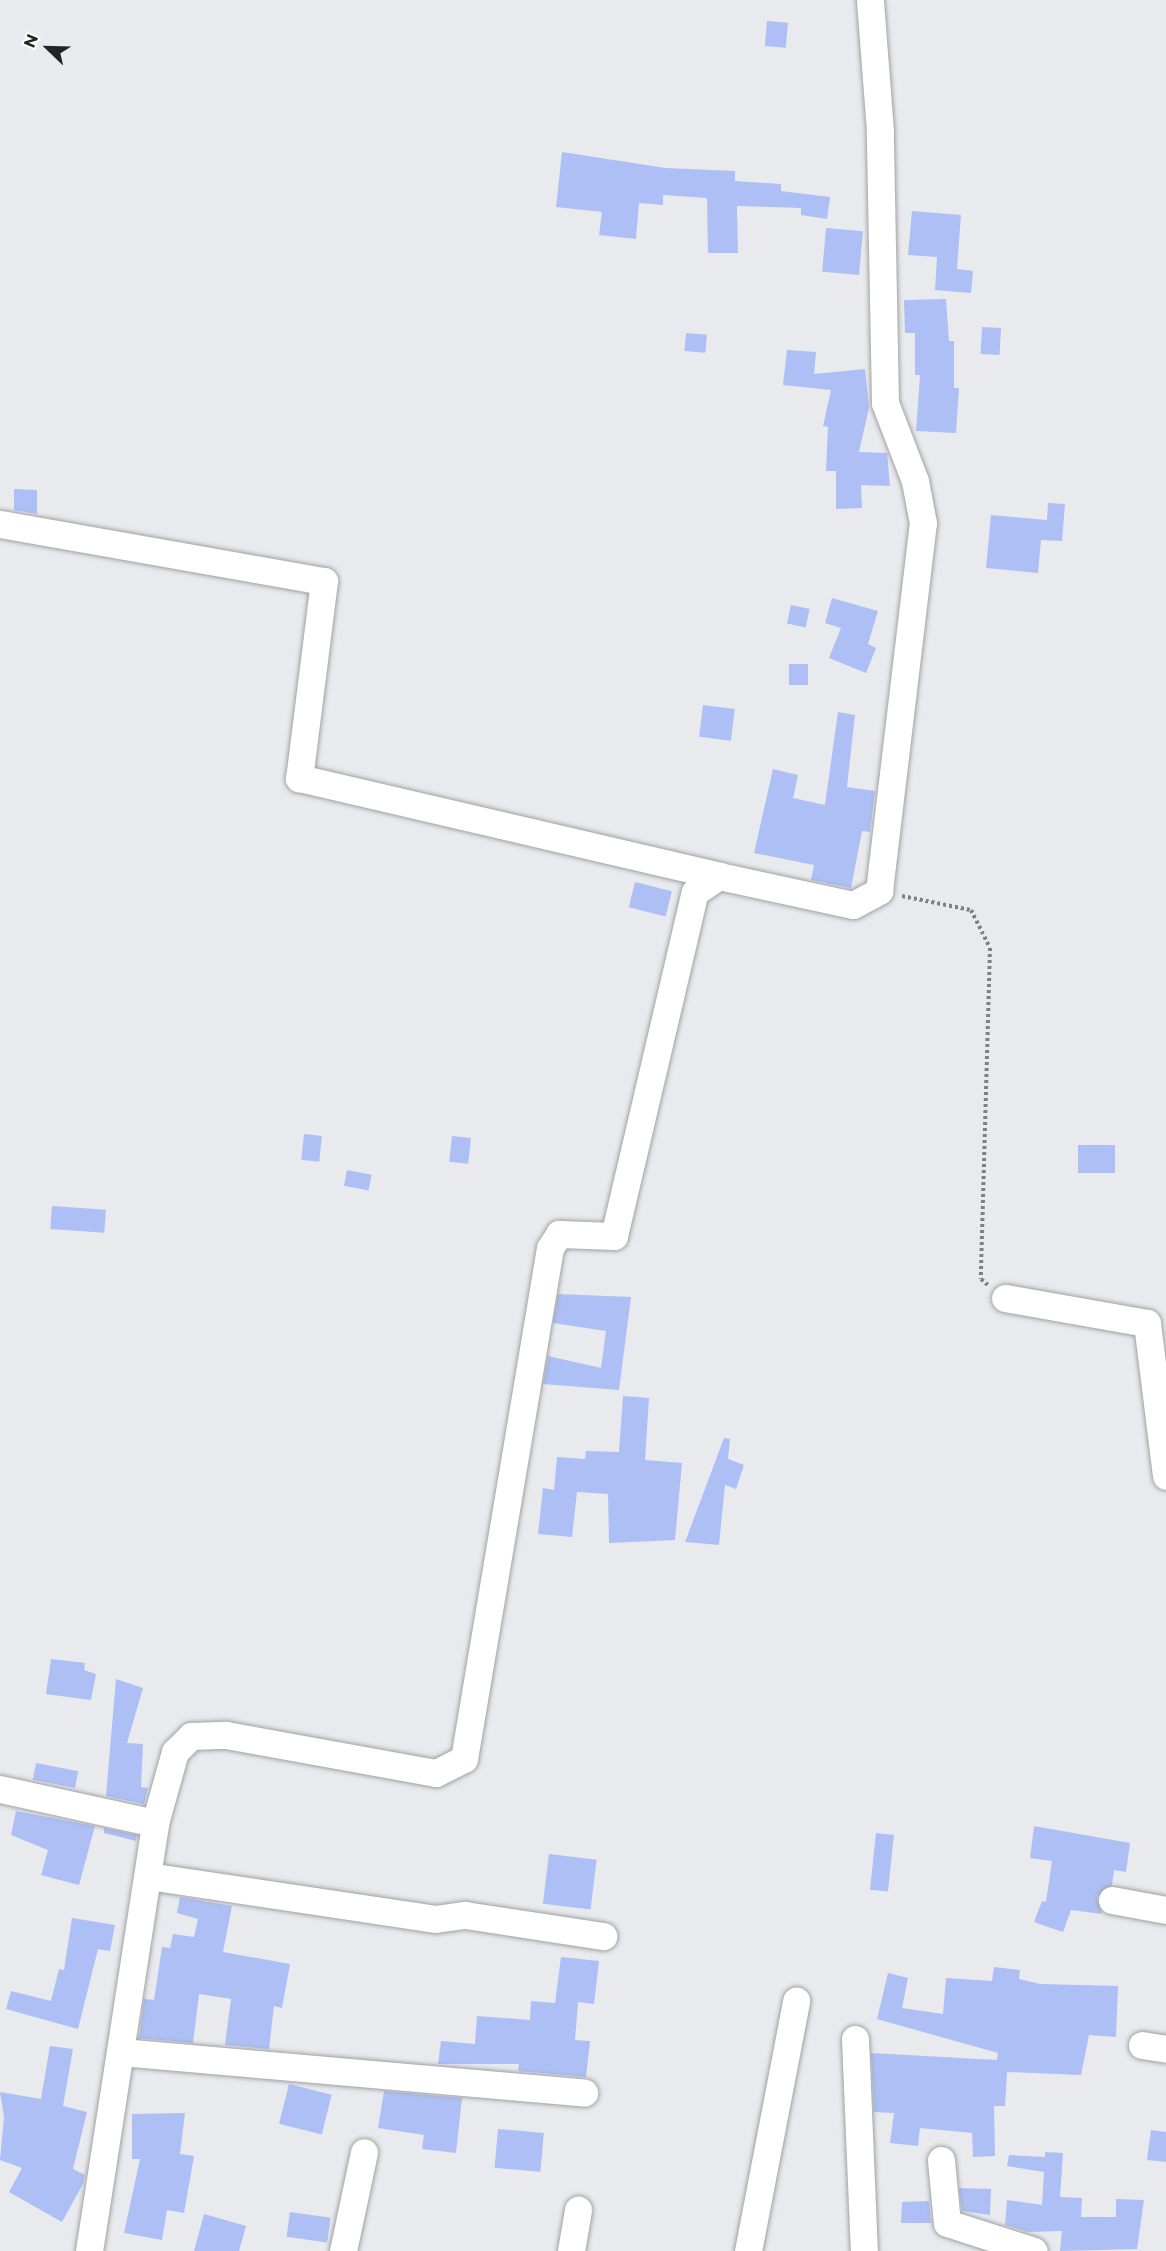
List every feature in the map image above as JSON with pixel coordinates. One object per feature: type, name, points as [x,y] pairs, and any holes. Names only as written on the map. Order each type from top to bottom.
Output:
[{"type":"street","points":[[0,524],[324,581],[298,778],[853,905],[879,891],[923,523],[915,481],[885,403],[880,131],[870,0]]},
{"type":"street","points":[[89,2251],[155,1823],[175,1752],[191,1736],[226,1735],[436,1773],[464,1759],[550,1248],[559,1234],[614,1236],[694,892],[719,876]]},
{"type":"street","points":[[1005,1298],[1147,1323],[1166,1476]]},
{"type":"street","points":[[0,1789],[155,1823]]},
{"type":"street","points":[[148,1876],[435,1919],[465,1915],[603,1936]]},
{"type":"street","points":[[1112,1900],[1166,1910]]},
{"type":"street","points":[[748,2251],[796,2001]]},
{"type":"street","points":[[855,2039],[864,2251]]},
{"type":"street","points":[[120,2052],[584,2093]]},
{"type":"street","points":[[343,2251],[364,2152]]},
{"type":"street","points":[[941,2160],[947,2223],[1034,2251]]},
{"type":"street","points":[[571,2251],[578,2210]]},
{"type":"path","points":[[879,891],[971,910],[990,948],[981,1280],[1005,1298]]},
{"type":"building","points":[[767,21],[788,23],[786,48],[765,46]]},
{"type":"building","points":[[562,152],[665,168],[735,171],[735,181],[781,184],[781,191],[830,197],[827,219],[801,215],[801,208],[737,206],[738,253],[708,253],[707,198],[663,195],[663,205],[639,203],[636,239],[599,235],[602,212],[556,207]]},
{"type":"building","points":[[912,211],[961,215],[957,269],[973,271],[971,293],[935,290],[937,257],[908,255]]},
{"type":"building","points":[[826,228],[863,231],[859,275],[822,272]]},
{"type":"building","points":[[946,299],[949,341],[954,341],[954,388],[959,388],[956,433],[916,431],[920,375],[915,375],[915,333],[905,333],[904,300]]},
{"type":"building","points":[[982,327],[1001,328],[1000,355],[981,354]]},
{"type":"building","points":[[686,333],[707,335],[705,353],[684,351]]},
{"type":"building","points":[[787,350],[816,352],[814,374],[865,369],[869,408],[859,452],[887,453],[890,486],[861,485],[862,508],[836,509],[836,471],[826,471],[828,427],[823,426],[831,390],[783,385]]},
{"type":"building","points":[[14,489],[37,490],[37,514],[14,510]]},
{"type":"building","points":[[1048,503],[1065,504],[1062,541],[1041,540],[1038,573],[986,568],[991,515],[1047,520]]},
{"type":"building","points":[[832,598],[878,611],[868,644],[876,648],[866,673],[829,658],[841,628],[825,623]]},
{"type":"building","points":[[791,605],[810,609],[806,628],[787,624]]},
{"type":"building","points":[[789,664],[808,664],[808,685],[789,685]]},
{"type":"building","points":[[703,705],[735,709],[731,741],[699,737]]},
{"type":"building","points":[[838,712],[855,715],[847,787],[875,791],[870,832],[862,831],[851,888],[811,880],[814,865],[754,853],[773,769],[798,775],[793,798],[825,805]]},
{"type":"building","points":[[635,882],[672,891],[666,916],[629,907]]},
{"type":"building","points":[[304,1134],[322,1136],[319,1162],[301,1160]]},
{"type":"building","points":[[452,1136],[471,1138],[468,1164],[449,1162]]},
{"type":"building","points":[[1078,1145],[1115,1145],[1115,1173],[1078,1173]]},
{"type":"building","points":[[347,1170],[372,1175],[368,1190],[344,1186]]},
{"type":"building","points":[[52,1206],[106,1210],[104,1233],[50,1229]]},
{"type":"building","points":[[558,1294],[631,1297],[619,1390],[543,1384],[548,1356],[601,1368],[606,1331],[553,1323]]},
{"type":"building","points":[[623,1396],[649,1398],[645,1460],[682,1463],[675,1540],[609,1543],[608,1494],[577,1492],[572,1537],[538,1534],[543,1488],[554,1490],[557,1457],[585,1459],[586,1451],[619,1452]]},
{"type":"building","points":[[724,1438],[730,1439],[728,1459],[744,1465],[736,1489],[725,1485],[719,1545],[685,1542]]},
{"type":"building","points":[[51,1659],[85,1663],[84,1670],[96,1674],[91,1700],[46,1694]]},
{"type":"building","points":[[116,1679],[143,1688],[127,1743],[143,1744],[141,1787],[148,1788],[144,1804],[106,1796]]},
{"type":"building","points":[[36,1763],[78,1771],[75,1788],[33,1780]]},
{"type":"building","points":[[16,1811],[95,1826],[79,1885],[41,1875],[48,1850],[11,1835]]},
{"type":"building","points":[[1034,1826],[1130,1843],[1126,1872],[1114,1870],[1112,1885],[1097,1897],[1102,1914],[1071,1910],[1063,1932],[1034,1922],[1042,1901],[1046,1902],[1052,1861],[1030,1858]]},
{"type":"building","points":[[104,1828],[137,1835],[136,1841],[104,1833]]},
{"type":"building","points":[[876,1833],[894,1835],[888,1892],[870,1890]]},
{"type":"building","points":[[549,1854],[597,1860],[591,1909],[543,1904]]},
{"type":"building","points":[[180,1897],[232,1906],[223,1952],[290,1964],[282,2008],[274,2006],[269,2049],[225,2045],[231,1999],[199,1994],[193,2043],[139,2038],[144,1999],[154,2000],[162,1947],[170,1948],[173,1934],[194,1937],[198,1919],[177,1913]]},
{"type":"building","points":[[72,1918],[115,1925],[110,1951],[98,1949],[78,2029],[6,2009],[11,1991],[51,2001],[59,1969],[64,1970]]},
{"type":"building","points":[[561,1957],[599,1961],[594,2004],[578,2002],[575,2040],[590,2041],[586,2077],[518,2071],[519,2064],[438,2064],[441,2041],[475,2044],[477,2016],[530,2020],[531,2001],[555,2003]]},
{"type":"building","points":[[994,1967],[1020,1970],[1019,1979],[1040,1984],[1118,1986],[1116,2037],[1089,2035],[1081,2075],[1007,2072],[1005,2106],[994,2106],[995,2156],[973,2157],[972,2133],[920,2128],[918,2146],[890,2143],[894,2113],[874,2112],[871,2053],[997,2060],[998,2053],[877,2019],[888,1973],[908,1978],[902,2008],[943,2014],[946,1978],[992,1981]]},
{"type":"building","points":[[50,2046],[73,2049],[63,2106],[87,2112],[73,2169],[85,2175],[83,2184],[62,2222],[9,2192],[22,2168],[0,2160],[4,2117],[0,2092],[41,2099]]},
{"type":"building","points":[[289,2084],[332,2095],[322,2134],[279,2124]]},
{"type":"building","points":[[384,2091],[462,2098],[456,2153],[422,2149],[424,2135],[378,2128]]},
{"type":"building","points":[[185,2113],[180,2154],[194,2156],[184,2213],[167,2210],[162,2240],[124,2233],[140,2159],[132,2159],[132,2114]]},
{"type":"building","points":[[498,2129],[544,2133],[540,2172],[495,2168]]},
{"type":"building","points":[[1151,2130],[1166,2132],[1166,2162],[1147,2160]]},
{"type":"building","points":[[1045,2152],[1063,2153],[1060,2197],[1082,2198],[1081,2217],[1116,2217],[1116,2199],[1144,2200],[1137,2249],[1060,2251],[1062,2231],[1028,2232],[1005,2225],[1007,2200],[1042,2205],[1044,2172],[1007,2166],[1009,2155],[1045,2157]]},
{"type":"building","points":[[959,2188],[991,2189],[990,2215],[962,2211]]},
{"type":"building","points":[[929,2201],[931,2223],[901,2223],[902,2202]]},
{"type":"building","points":[[290,2212],[331,2218],[327,2242],[287,2237]]},
{"type":"building","points":[[204,2214],[246,2226],[239,2251],[194,2251]]}]
